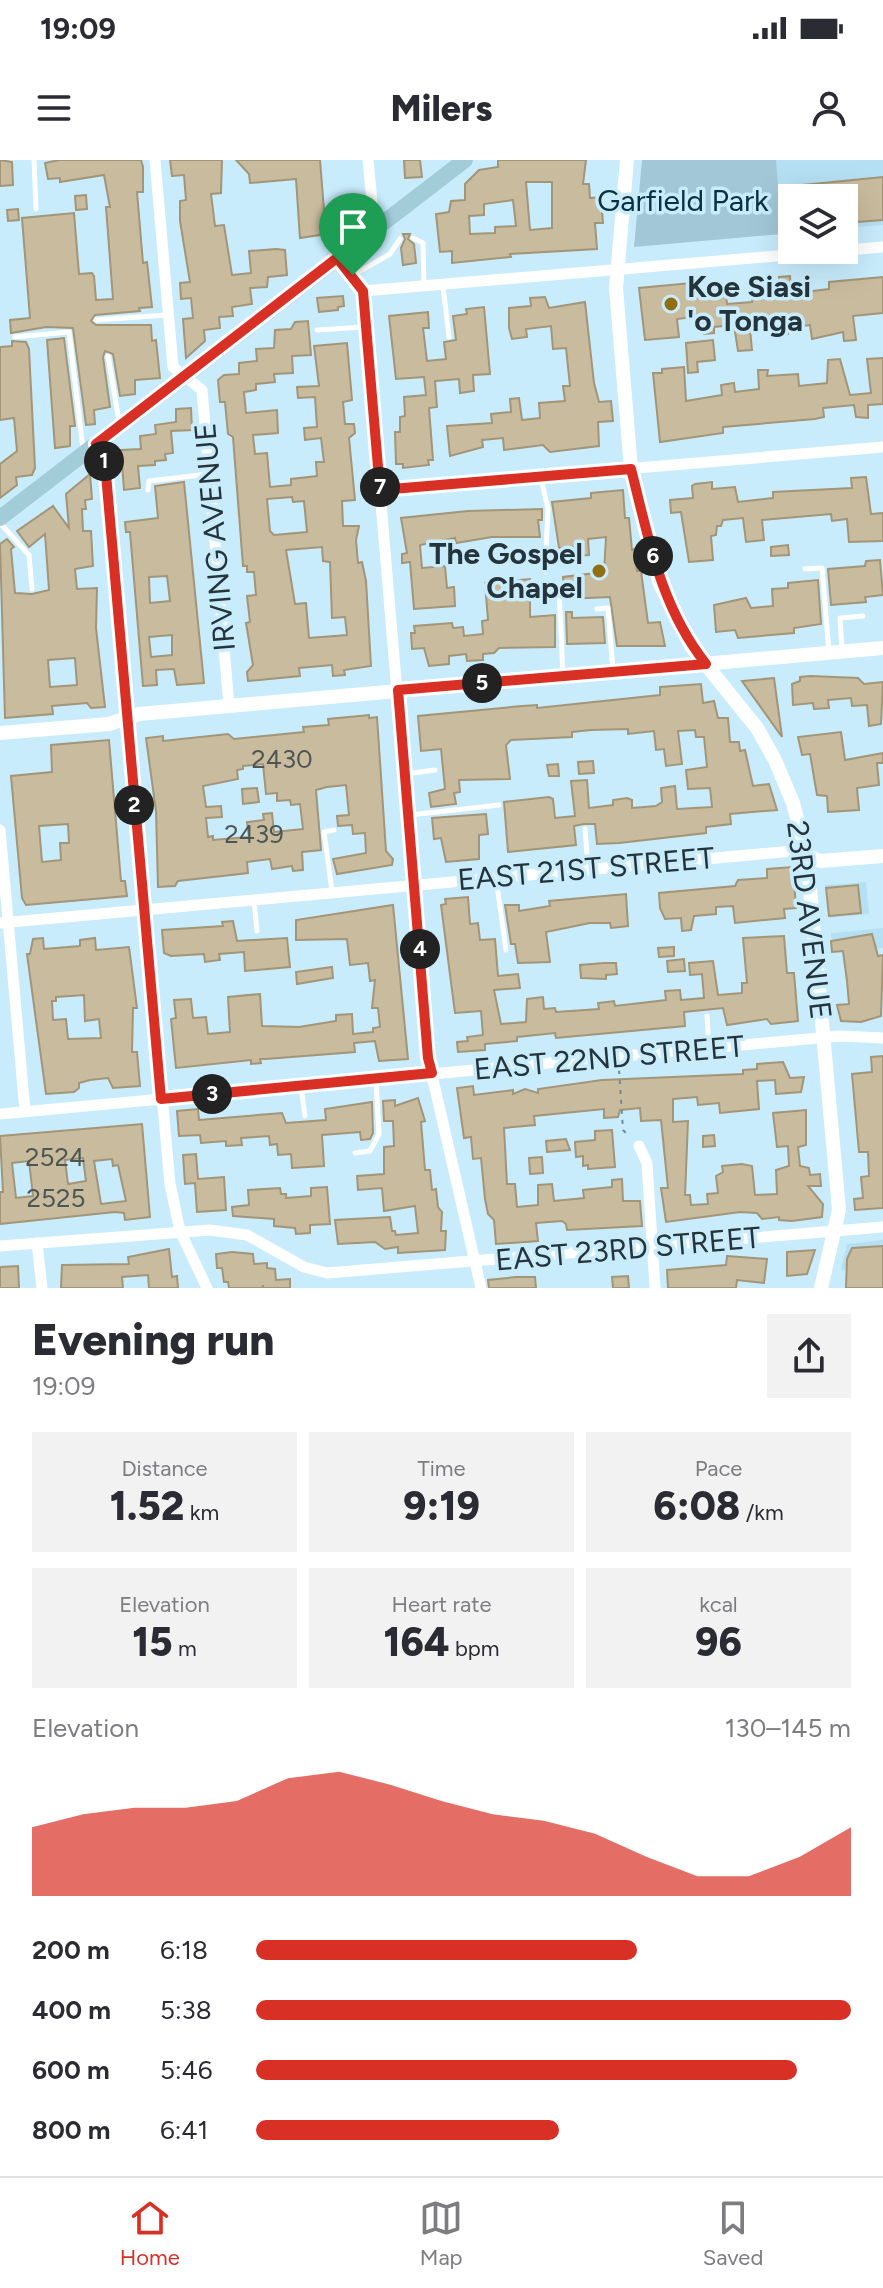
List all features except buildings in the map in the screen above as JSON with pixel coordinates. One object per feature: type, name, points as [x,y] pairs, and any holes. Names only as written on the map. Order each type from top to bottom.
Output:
[{"type":"main road","points":[[0,521],[461,162]]},
{"type":"street","name":"IRVING AVENUE","points":[[155,160],[173,367],[202,390],[229,706]]},
{"type":"street","points":[[368,160],[373,213],[379,226]]},
{"type":"street","name":"23RD AVENUE","points":[[627,160],[616,288],[631,469],[665,596],[677,623],[757,728],[775,760],[793,803],[807,856],[839,1210],[821,1288]]},
{"type":"street","points":[[363,291],[883,247]]},
{"type":"street","points":[[337,258],[363,291],[428,1058],[481,1288]]},
{"type":"street","points":[[380,490],[883,447]]},
{"type":"street","points":[[90,449],[105,463],[170,1184],[180,1231],[207,1288]]},
{"type":"street","points":[[0,733],[109,724],[127,718],[229,706],[883,648]]},
{"type":"street","points":[[0,830],[4,923],[25,1111]]},
{"type":"street","name":"EAST 21ST STREET","points":[[4,923],[415,883],[793,851],[820,861],[883,856]]},
{"type":"street","name":"EAST 22ND STREET","points":[[0,1114],[824,1039],[883,1038]]},
{"type":"street","points":[[639,1146],[647,1163],[655,1288]]},
{"type":"street","name":"EAST 23RD STREET","points":[[0,1246],[210,1230],[247,1235],[304,1267],[327,1273],[883,1227]]},
{"type":"street","points":[[37,1243],[42,1288]]},
{"type":"lane","points":[[34,160],[36,209]]},
{"type":"lane","points":[[413,238],[423,243],[424,286]]},
{"type":"lane","points":[[353,275],[390,254],[400,239]]},
{"type":"lane","points":[[443,285],[449,337]]},
{"type":"lane","points":[[96,320],[168,315]]},
{"type":"lane","points":[[317,330],[366,327]]},
{"type":"lane","points":[[15,337],[69,332],[90,449]]},
{"type":"lane","points":[[108,356],[119,426]]},
{"type":"lane","points":[[148,490],[149,481],[210,474]]},
{"type":"lane","points":[[540,477],[548,509],[545,572]]},
{"type":"lane","points":[[0,521],[29,555],[32,589]]},
{"type":"lane","points":[[805,569],[822,568],[836,652]]},
{"type":"lane","points":[[545,591],[559,590],[563,676]]},
{"type":"lane","points":[[597,609],[608,608],[613,672]]},
{"type":"lane","points":[[836,652],[840,618],[863,616]]},
{"type":"lane","points":[[405,774],[435,770]]},
{"type":"lane","points":[[409,815],[499,805]]},
{"type":"lane","points":[[585,829],[588,869]]},
{"type":"lane","points":[[333,892],[324,832],[334,830]]},
{"type":"lane","points":[[496,877],[506,950]]},
{"type":"lane","points":[[254,900],[257,931]]},
{"type":"lane","points":[[707,1016],[709,1049]]},
{"type":"lane","points":[[355,1153],[370,1151],[379,1134],[376,1079]]},
{"type":"lane","points":[[301,1086],[305,1116]]},
{"type":"path","points":[[619,1057],[623,1130],[639,1146]]},
{"type":"shaded area","points":[[776,160],[883,160],[883,225],[858,227],[858,184],[778,185]]},
{"type":"shaded area","points":[[866,882],[869,914],[829,918],[825,885]]},
{"type":"shaded area","points":[[883,928],[883,948],[832,953],[831,933]]},
{"type":"shaded area","points":[[883,1240],[883,1266],[841,1270],[847,1244]]},
{"type":"green space","name":"Garfield Park","points":[[642,160],[776,160],[778,234],[634,247]]},
{"type":"place","name":"Koe Siasi 'o Tonga","points":[[671,304]]},
{"type":"place","name":"The Gospel Chapel","points":[[599,571]]},
{"type":"route","points":[[337,258],[353,275],[363,291],[380,490],[631,469],[659,582],[677,623],[706,664],[398,690],[428,1058],[432,1073],[161,1099],[105,463],[96,444],[337,258]]}]
